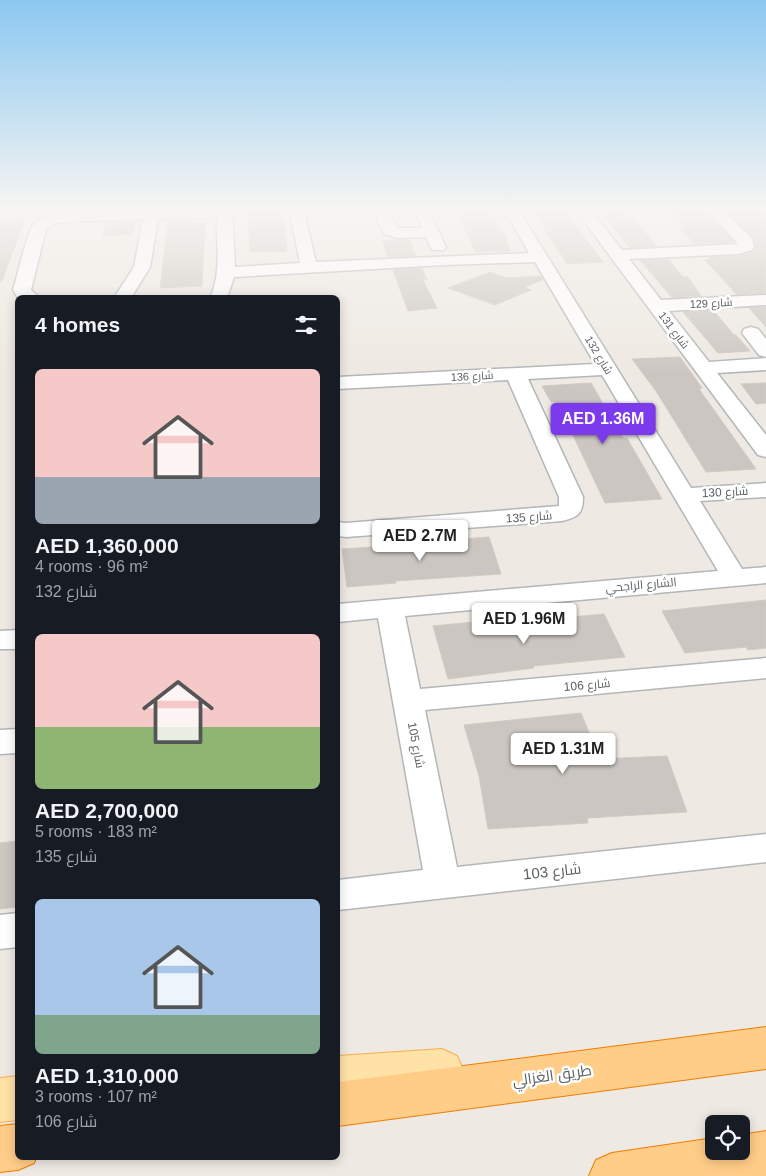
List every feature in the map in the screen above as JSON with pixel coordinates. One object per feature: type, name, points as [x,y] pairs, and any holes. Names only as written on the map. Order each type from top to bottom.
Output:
[{"type":"highway","name":"طريق الغزالي","points":[[340,1104],[766,1048]]},
{"type":"highway","points":[[0,1149],[15,1147]]},
{"type":"highway","points":[[612,1176],[726,1160]]},
{"type":"highway","points":[[671,1176],[735,1160]]},
{"type":"main road","points":[[340,1077],[683,1058]]},
{"type":"main road","points":[[0,1100],[15,1098]]},
{"type":"street","points":[[25,295],[22,290],[29,264]]},
{"type":"street","points":[[124,295],[142,264]]},
{"type":"street","points":[[220,295],[223,290],[227,272],[227,264]]},
{"type":"street","points":[[227,272],[369,264]]},
{"type":"street","name":"شارع 132","points":[[544,264],[734,577]]},
{"type":"street","name":"شارع 131","points":[[624,264],[766,450]]},
{"type":"street","name":"شارع 129","points":[[656,306],[766,300]]},
{"type":"street","points":[[751,333],[766,351]]},
{"type":"street","points":[[703,368],[766,364]]},
{"type":"street","name":"شارع 136","points":[[340,383],[608,369]]},
{"type":"street","name":"شارع 135","points":[[340,529],[562,514],[571,509],[571,497],[515,373]]},
{"type":"street","name":"شارع 130","points":[[684,495],[766,490]]},
{"type":"street","name":"الشارع الراجحي","points":[[340,613],[766,575]]},
{"type":"street","name":"شارع 105","points":[[390,608],[443,883]]},
{"type":"street","points":[[0,640],[15,639]]},
{"type":"street","name":"شارع 106","points":[[408,702],[766,668]]},
{"type":"street","points":[[0,742],[15,741]]},
{"type":"street","name":"شارع 103","points":[[340,895],[766,848]]},
{"type":"street","points":[[0,932],[15,930]]},
{"type":"building","points":[[0,264],[8,264],[2,281],[0,281]]},
{"type":"building","points":[[163,264],[203,264],[202,286],[160,288]]},
{"type":"building","points":[[643,264],[672,264],[683,277],[688,277],[701,296],[672,298]]},
{"type":"building","points":[[709,264],[766,264],[766,293],[737,295]]},
{"type":"building","points":[[422,268],[427,280],[422,278],[437,308],[408,311],[393,270]]},
{"type":"building","points":[[490,272],[506,278],[541,276],[543,280],[525,287],[531,290],[495,305],[448,288]]},
{"type":"building","points":[[766,307],[766,327],[749,308]]},
{"type":"building","points":[[713,310],[750,351],[718,353],[683,312]]},
{"type":"building","points":[[680,357],[702,388],[699,389],[756,469],[706,472],[656,391],[632,359]]},
{"type":"building","points":[[591,383],[623,438],[627,438],[662,499],[605,503],[565,418],[556,402],[551,402],[542,386]]},
{"type":"building","points":[[766,383],[766,403],[756,404],[741,384]]},
{"type":"building","points":[[489,537],[501,574],[395,581],[396,583],[347,587],[342,549],[449,542],[449,540]]},
{"type":"building","points":[[766,600],[766,648],[748,650],[746,647],[685,653],[662,611]]},
{"type":"building","points":[[604,614],[625,657],[533,666],[534,668],[448,679],[433,626],[474,622],[476,626]]},
{"type":"building","points":[[581,713],[600,759],[667,756],[687,812],[587,818],[588,823],[488,829],[479,776],[464,725]]},
{"type":"building","points":[[15,841],[15,907],[0,909],[0,843]]}]
